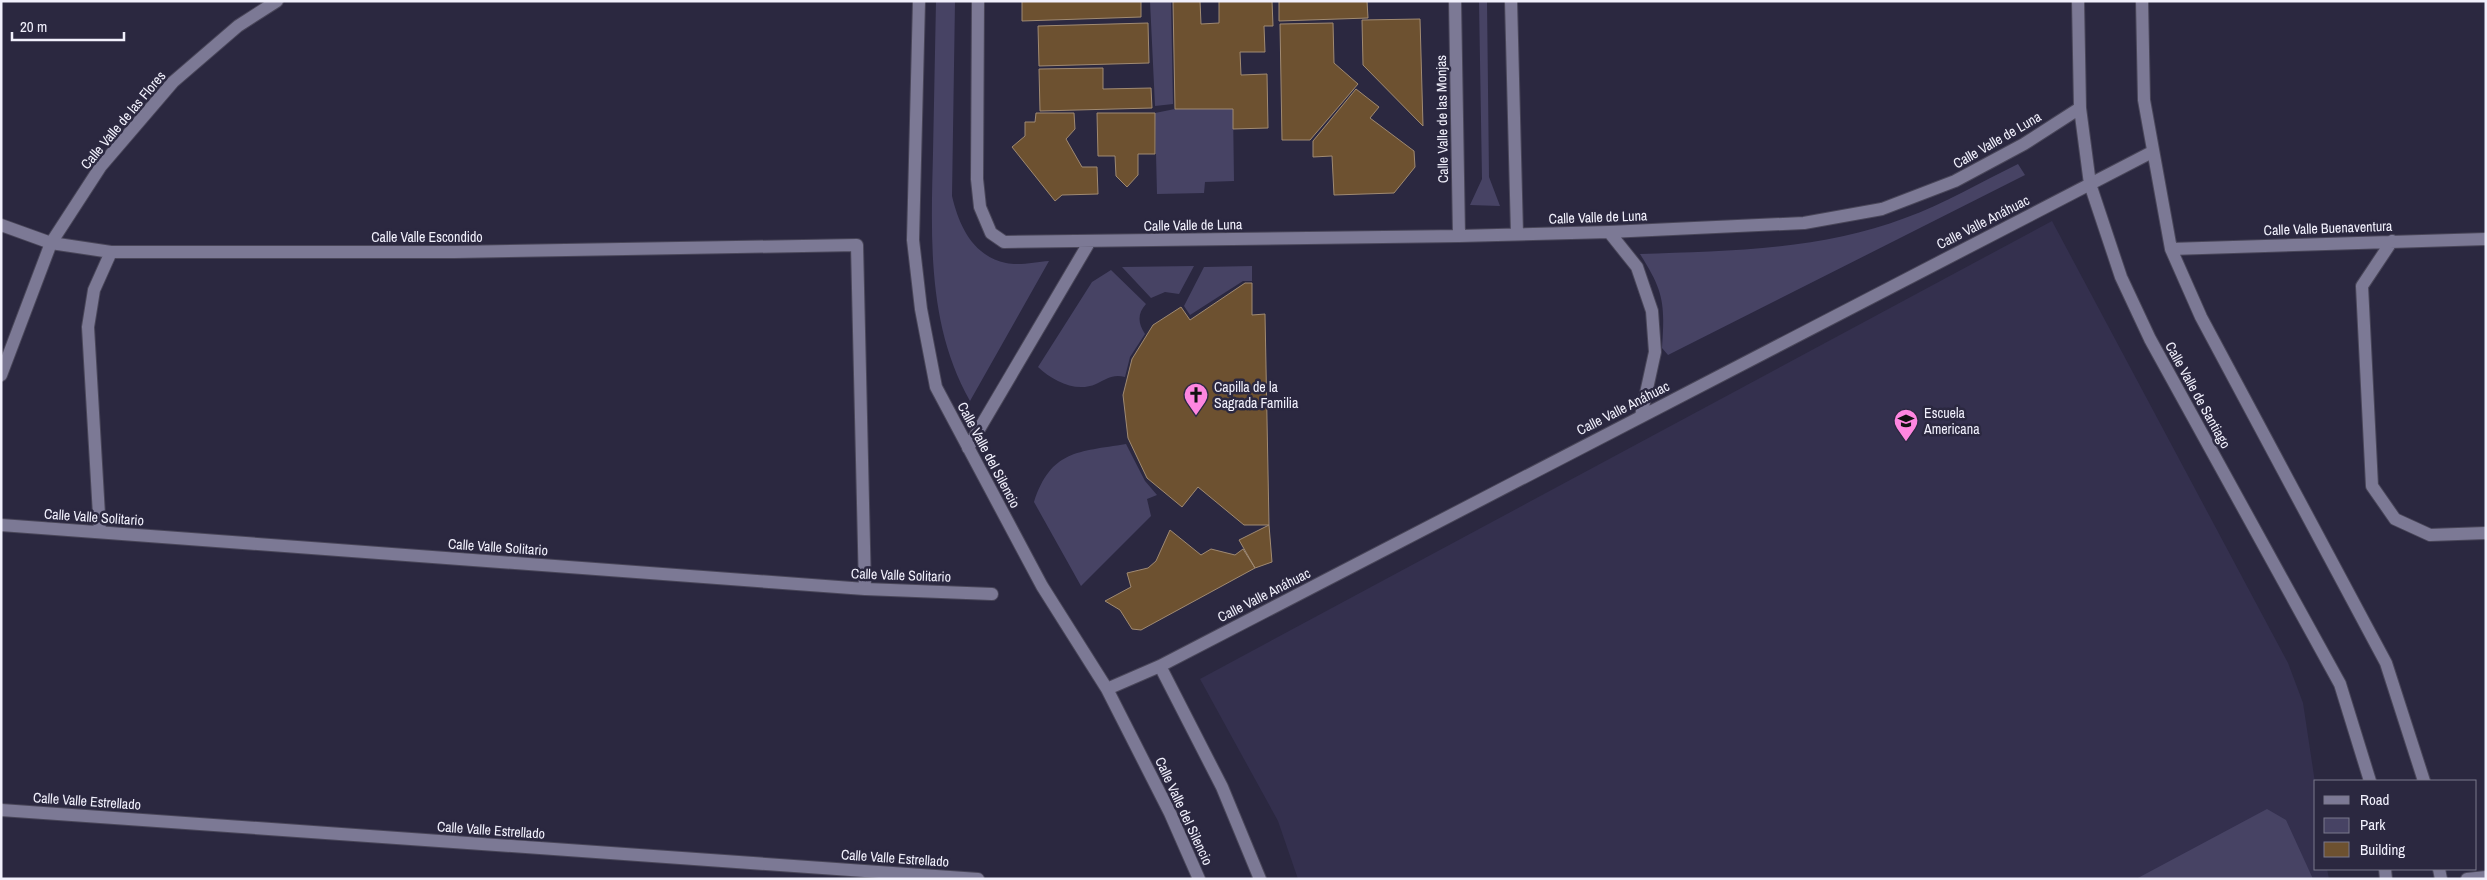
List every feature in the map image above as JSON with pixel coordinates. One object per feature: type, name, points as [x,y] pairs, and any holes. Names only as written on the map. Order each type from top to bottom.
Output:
[{"type":"street","name":"Calle Valle de las Flores","points":[[1,375],[50,243],[101,166],[173,82],[238,26],[277,1]]},
{"type":"street","name":"Calle Valle del Silencio","points":[[919,1],[913,240],[921,309],[936,386],[1042,586],[1107,690],[1170,813],[1200,879]]},
{"type":"street","points":[[978,1],[977,179],[980,207],[991,233],[1004,242],[1090,241]]},
{"type":"street","name":"Calle Valle de las Monjas","points":[[1455,1],[1459,236]]},
{"type":"street","points":[[1511,1],[1517,234]]},
{"type":"street","name":"Calle Valle de Santiago","points":[[2078,1],[2080,108],[2090,184],[2120,277],[2150,339],[2340,684],[2370,780]]},
{"type":"street","points":[[2142,1],[2144,100],[2170,248],[2201,317],[2386,664],[2424,780]]},
{"type":"street","name":"Calle Valle de Luna","points":[[1090,241],[1459,236],[1609,232],[1804,223],[1882,209],[1955,181],[2024,144],[2080,108]]},
{"type":"street","name":"Calle Valle Anáhuac","points":[[1107,690],[1160,666],[2152,152]]},
{"type":"street","name":"Calle Valle Escondido","points":[[1,225],[50,243],[111,252],[455,252],[857,245],[866,590]]},
{"type":"street","points":[[1609,232],[1637,268],[1652,311],[1655,352],[1641,416]]},
{"type":"street","name":"Calle Valle Buenaventura","points":[[2170,248],[2486,239]]},
{"type":"street","points":[[968,448],[1090,241]]},
{"type":"street","points":[[2392,241],[2362,286],[2372,486],[2395,519],[2430,534],[2486,533]]},
{"type":"street","points":[[100,532],[88,327],[94,290],[111,252]]},
{"type":"street","name":"Calle Valle Solitario","points":[[1,525],[866,590],[992,594]]},
{"type":"street","points":[[1160,666],[1222,787],[1260,879]]},
{"type":"street","name":"Calle Valle Estrellado","points":[[1,810],[978,879]]},
{"type":"street","points":[[2467,879],[2486,877]]},
{"type":"shaded area","name":"Escuela Americana","points":[[2052,221],[2288,663],[2303,703],[2315,780],[2314,870],[2327,870],[2329,879],[1298,879],[1278,821],[1200,679]]},
{"type":"green space","points":[[936,1],[955,1],[952,196],[963,229],[976,247],[994,259],[1016,264],[1049,261],[970,401],[956,372],[946,342],[939,312],[932,249]]},
{"type":"green space","points":[[1150,1],[1171,1],[1173,104],[1155,106]]},
{"type":"green space","points":[[1479,1],[1487,1],[1489,177],[1500,206],[1470,205],[1482,179]]},
{"type":"green space","points":[[1175,109],[1233,109],[1234,181],[1205,182],[1204,193],[1157,194],[1155,113]]},
{"type":"green space","points":[[2018,164],[2025,175],[1668,355],[1662,348],[1663,309],[1661,298],[1654,278],[1640,254],[1741,250],[1808,243],[1841,237],[1873,229],[1920,212],[1948,200]]},
{"type":"green space","points":[[1194,266],[1179,294],[1165,292],[1151,298],[1122,267]]},
{"type":"green space","points":[[1252,266],[1252,281],[1243,281],[1190,315],[1184,306],[1204,267]]},
{"type":"green space","points":[[1111,270],[1146,304],[1140,315],[1141,326],[1145,334],[1130,357],[1125,377],[1113,377],[1096,384],[1081,387],[1058,381],[1038,367],[1092,282]]},
{"type":"green space","points":[[1126,444],[1145,481],[1157,495],[1147,499],[1151,516],[1081,586],[1034,502],[1049,472],[1068,456],[1094,449]]},
{"type":"green space","points":[[2267,809],[2286,820],[2313,879],[2136,879]]},
{"type":"building","points":[[1022,1],[1141,1],[1141,17],[1022,21]]},
{"type":"building","points":[[1173,1],[1200,1],[1201,24],[1219,23],[1219,1],[1272,1],[1273,26],[1264,26],[1265,52],[1240,52],[1241,75],[1267,74],[1268,128],[1233,129],[1233,109],[1175,109]]},
{"type":"building","points":[[1279,1],[1367,1],[1368,18],[1279,21]]},
{"type":"building","points":[[1420,19],[1423,126],[1363,65],[1362,20]]},
{"type":"building","points":[[1148,23],[1149,63],[1039,66],[1038,26]]},
{"type":"building","points":[[1333,23],[1334,63],[1358,84],[1310,140],[1282,140],[1280,24]]},
{"type":"building","points":[[1103,68],[1103,89],[1151,88],[1152,108],[1040,111],[1039,69]]},
{"type":"building","points":[[1356,89],[1379,107],[1370,118],[1414,151],[1415,167],[1394,193],[1334,195],[1332,156],[1313,157],[1313,141]]},
{"type":"building","points":[[1036,113],[1074,113],[1075,129],[1066,139],[1082,167],[1097,167],[1098,194],[1062,195],[1055,201],[1012,147],[1025,136],[1025,122],[1035,122]]},
{"type":"building","points":[[1097,113],[1155,113],[1155,154],[1138,154],[1138,175],[1127,187],[1116,176],[1115,156],[1098,156]]},
{"type":"building","name":"Capilla de la Sagrada Familia","points":[[1245,283],[1252,283],[1252,315],[1265,314],[1269,525],[1244,525],[1198,487],[1182,507],[1147,478],[1128,438],[1123,395],[1132,359],[1153,325],[1181,307],[1190,320]]},
{"type":"building","points":[[1269,525],[1272,562],[1255,568],[1239,540]]},
{"type":"building","points":[[1170,530],[1201,555],[1211,549],[1235,555],[1243,549],[1255,568],[1141,630],[1132,629],[1120,610],[1105,601],[1131,587],[1127,573],[1148,568],[1156,561]]},
{"type":"place","name":"Capilla de la Sagrada Familia","points":[[1196,416]]},
{"type":"place","name":"Escuela Americana","points":[[1906,442]]}]
